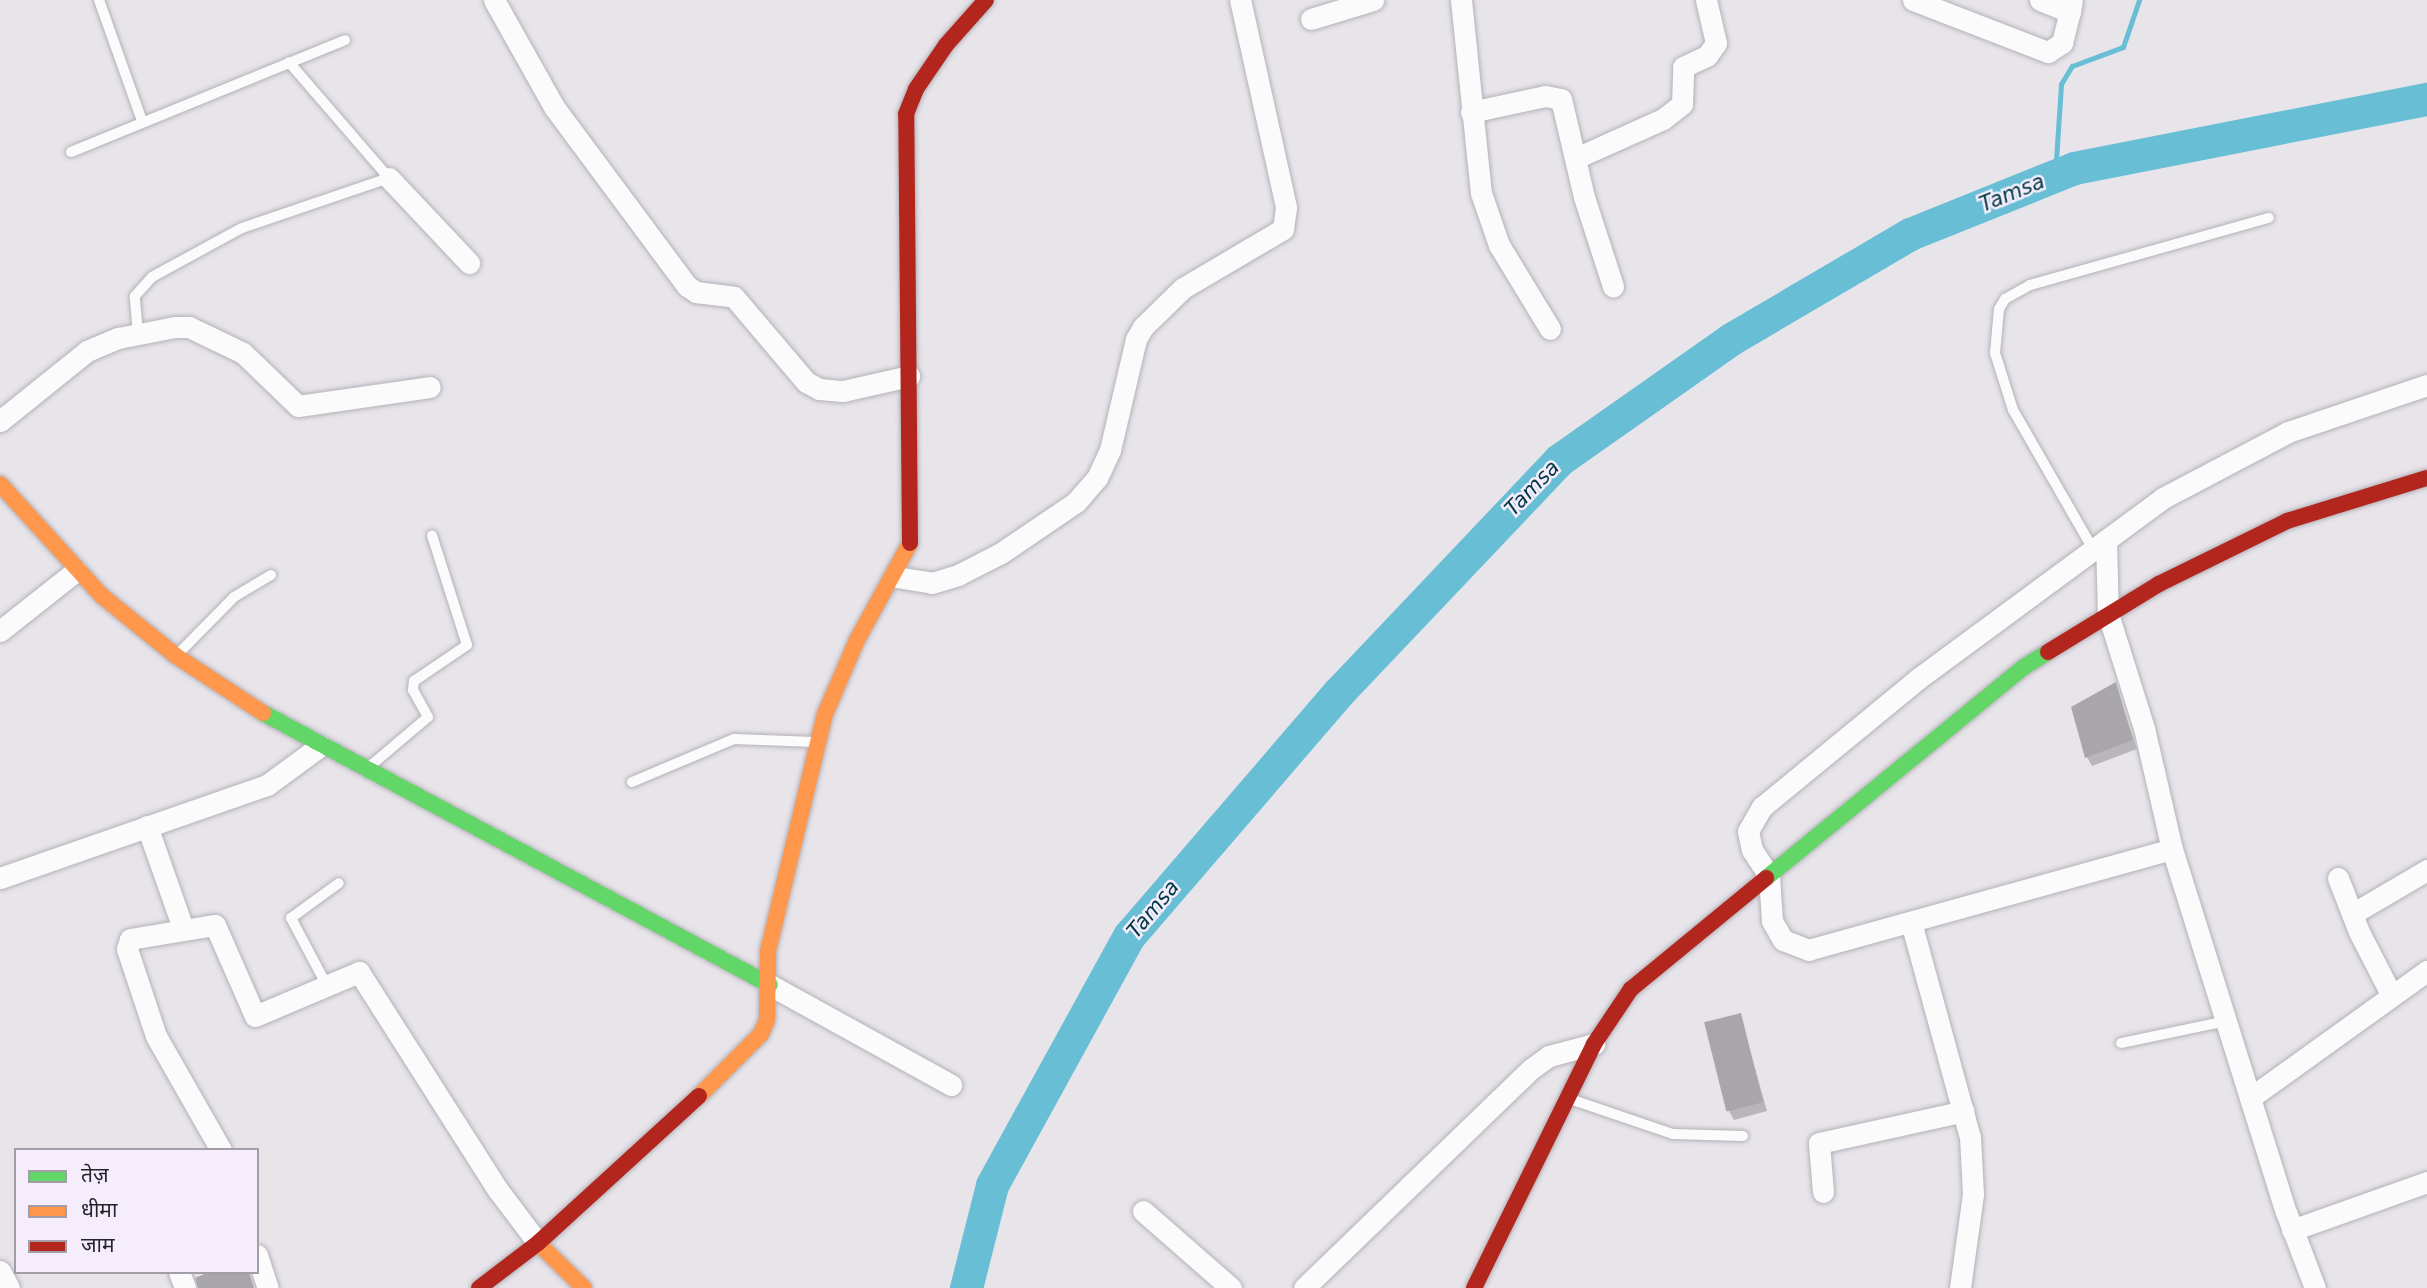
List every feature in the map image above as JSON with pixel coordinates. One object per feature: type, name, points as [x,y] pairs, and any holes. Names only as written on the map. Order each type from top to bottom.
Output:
[{"type":"street","points":[[494,0],[565,124],[687,286],[696,292],[734,297],[806,382],[819,389],[843,391],[909,376]]},
{"type":"street","points":[[480,1288],[538,1243],[761,1034],[771,1007],[768,951],[772,928],[817,742],[857,640],[896,577],[910,547],[906,114],[916,89],[946,45],[986,0]]},
{"type":"street","points":[[896,577],[932,583],[958,575],[1001,553],[1076,502],[1097,478],[1107,458],[1136,339],[1143,327],[1183,288],[1283,229],[1286,207],[1240,0]]},
{"type":"street","points":[[1311,19],[1374,0]]},
{"type":"street","points":[[1461,0],[1481,193],[1492,226],[1515,275],[1550,329]]},
{"type":"street","points":[[1576,158],[1663,119],[1682,104],[1684,67],[1707,56],[1716,43],[1706,0]]},
{"type":"street","points":[[1913,0],[2048,52],[2062,43],[2071,6],[2040,0]]},
{"type":"street","points":[[1471,112],[1556,97],[1565,108],[1576,158],[1613,286]]},
{"type":"street","points":[[389,178],[468,263]]},
{"type":"street","points":[[0,421],[71,361],[103,344],[138,334],[189,327],[243,353],[298,406],[430,387]]},
{"type":"street","points":[[2172,849],[1809,950],[1783,940],[1769,912],[1769,876],[1752,850],[1748,831],[1762,807],[1919,678],[2163,498],[2255,447],[2326,418],[2427,385]]},
{"type":"street","points":[[1474,1288],[1570,1099],[1594,1044],[1631,989],[2024,667],[2108,614],[2287,521],[2427,478]]},
{"type":"street","points":[[0,485],[76,571],[176,656],[320,746],[770,985],[951,1085]]},
{"type":"street","points":[[2099,544],[2108,614],[2144,728],[2172,849],[2292,1230],[2315,1288]]},
{"type":"street","points":[[0,631],[76,571]]},
{"type":"street","points":[[0,878],[267,785],[320,746]]},
{"type":"street","points":[[147,826],[183,928]]},
{"type":"street","points":[[2352,914],[2427,870]]},
{"type":"street","points":[[2339,878],[2352,914],[2391,994]]},
{"type":"street","points":[[1911,922],[1964,1111],[1973,1177],[1960,1288]]},
{"type":"street","points":[[220,1148],[156,1036],[127,949],[130,939],[209,924],[218,929],[255,1016],[359,972],[498,1190],[538,1243],[584,1288]]},
{"type":"street","points":[[2250,1098],[2391,994],[2427,971]]},
{"type":"street","points":[[1304,1288],[1531,1069],[1549,1056],[1594,1044]]},
{"type":"street","points":[[1823,1192],[1819,1143],[1964,1111]]},
{"type":"street","points":[[2292,1230],[2427,1182]]},
{"type":"street","points":[[1143,1211],[1231,1288]]},
{"type":"street","points":[[259,1261],[268,1288]]},
{"type":"street","points":[[0,1272],[9,1288]]},
{"type":"lane","points":[[99,0],[142,121]]},
{"type":"lane","points":[[71,152],[345,40]]},
{"type":"lane","points":[[138,334],[135,296],[152,276],[242,228],[389,178],[289,62]]},
{"type":"lane","points":[[2099,544],[2014,410],[1995,353],[1999,309],[2005,299],[2030,285],[2269,218]]},
{"type":"lane","points":[[366,769],[428,717],[412,690],[414,681],[467,645],[432,535]]},
{"type":"lane","points":[[176,656],[234,597],[271,576]]},
{"type":"lane","points":[[632,782],[734,739],[817,742]]},
{"type":"lane","points":[[326,985],[291,918],[339,883]]},
{"type":"lane","points":[[2121,1043],[2225,1021]]},
{"type":"lane","points":[[1570,1099],[1673,1134],[1744,1136]]},
{"type":"building","points":[[2116,682],[2133,740],[2085,758],[2071,707]]},
{"type":"building","points":[[1741,1013],[1763,1102],[1726,1111],[1704,1022]]},
{"type":"building","points":[[204,1274],[250,1274],[254,1288],[198,1288],[195,1278]]},
{"type":"waterway","points":[[2055,175],[2061,84],[2072,66],[2123,47],[2139,0]]},
{"type":"waterway","name":"Tamsa","points":[[966,1288],[992,1185],[1129,936],[1339,692],[1559,460],[1731,339],[1910,234],[2074,168],[2427,99]]},
{"type":"traffic: fast","points":[[1766,878],[2024,667],[2048,652]]},
{"type":"traffic: fast","points":[[263,713],[770,985]]},
{"type":"traffic: slow","points":[[0,484],[102,596],[176,656],[263,713]]},
{"type":"traffic: slow","points":[[699,1096],[761,1034],[767,1020],[768,951],[825,714],[857,640],[910,543]]},
{"type":"traffic: slow","points":[[538,1243],[584,1288]]},
{"type":"traffic: jam","points":[[910,543],[906,114],[916,89],[946,45],[986,0]]},
{"type":"traffic: jam","points":[[2048,652],[2159,584],[2287,521],[2427,478]]},
{"type":"traffic: jam","points":[[1474,1288],[1594,1044],[1631,989],[1766,878]]},
{"type":"traffic: jam","points":[[479,1288],[538,1243],[699,1096]]}]
